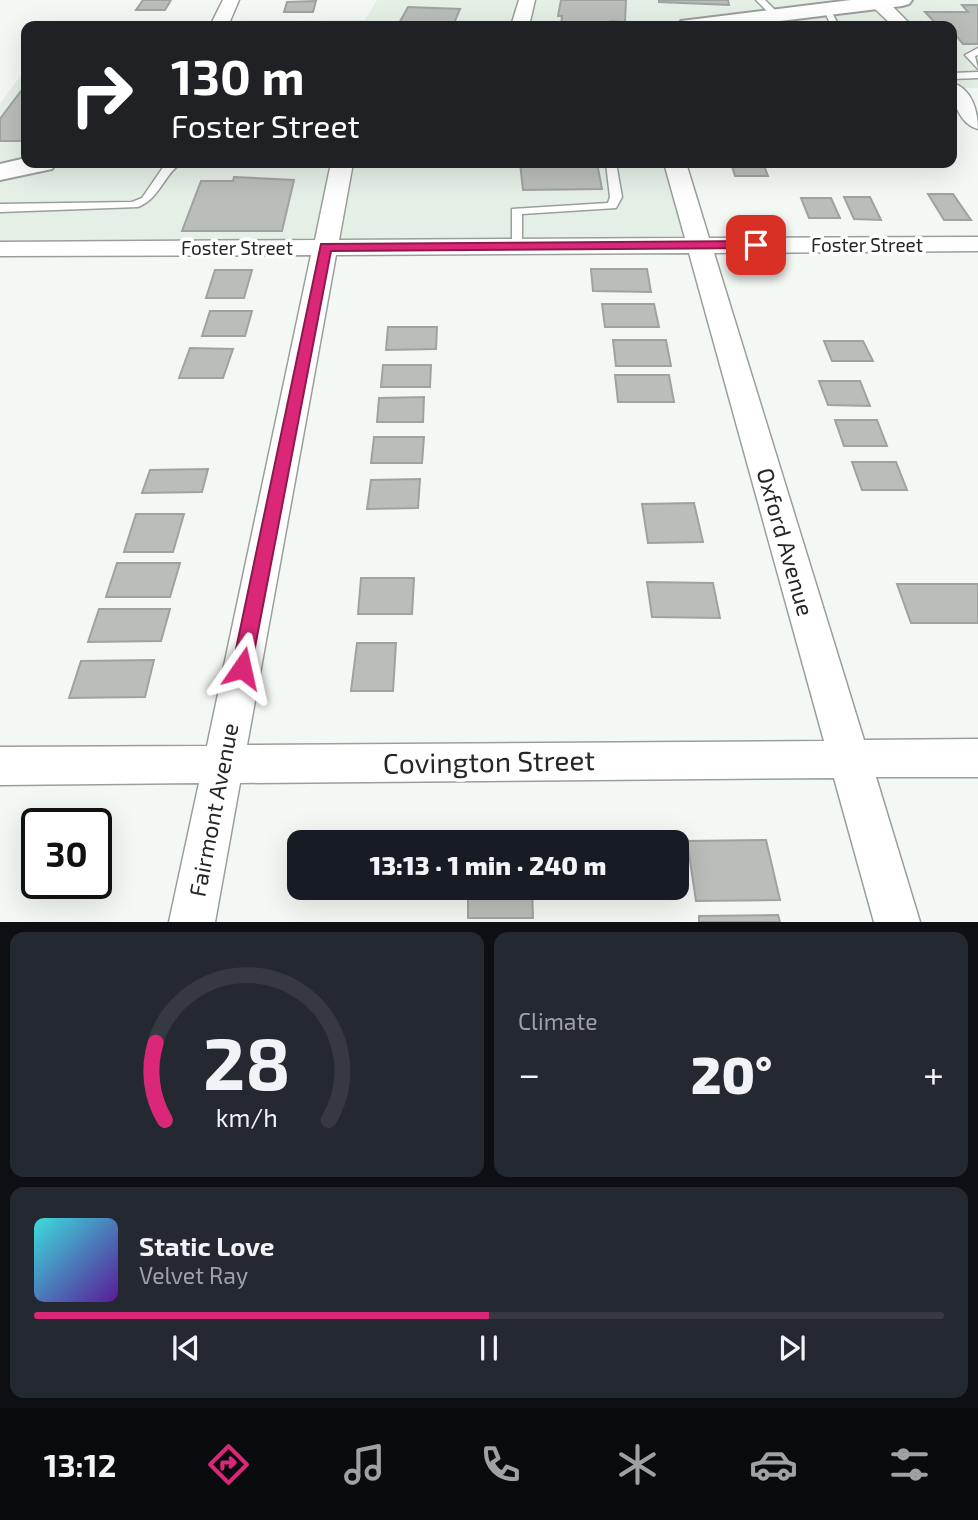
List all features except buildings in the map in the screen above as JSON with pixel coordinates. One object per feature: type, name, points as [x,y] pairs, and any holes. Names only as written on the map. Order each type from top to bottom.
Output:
[{"type":"main road","points":[[728,21],[828,12],[902,0]]},
{"type":"main road","points":[[0,172],[21,168]]},
{"type":"street","points":[[221,21],[231,0]]},
{"type":"street","points":[[521,21],[527,0]]},
{"type":"street","points":[[879,3],[898,21]]},
{"type":"street","points":[[957,96],[978,123]]},
{"type":"street","name":"Fairmont Avenue","points":[[192,922],[341,168]]},
{"type":"street","name":"Oxford Avenue","points":[[676,168],[897,922]]},
{"type":"street","name":"Foster Street","points":[[0,249],[978,244]]},
{"type":"street","name":"Covington Street","points":[[0,766],[978,758]]},
{"type":"lane","points":[[760,0],[775,15]]},
{"type":"lane","points":[[978,51],[970,55],[978,65]]},
{"type":"lane","points":[[957,76],[978,75]]},
{"type":"lane","points":[[0,208],[103,208],[134,205],[146,200],[168,168]]},
{"type":"lane","points":[[516,246],[516,211],[612,206],[616,197],[612,168]]},
{"type":"shaded area","points":[[377,0],[978,0],[978,88],[957,88],[957,21],[221,21],[365,20]]},
{"type":"shaded area","points":[[21,75],[21,168],[676,168],[699,246],[0,249],[0,104]]},
{"type":"route","points":[[242,668],[325,247],[756,245]]}]
